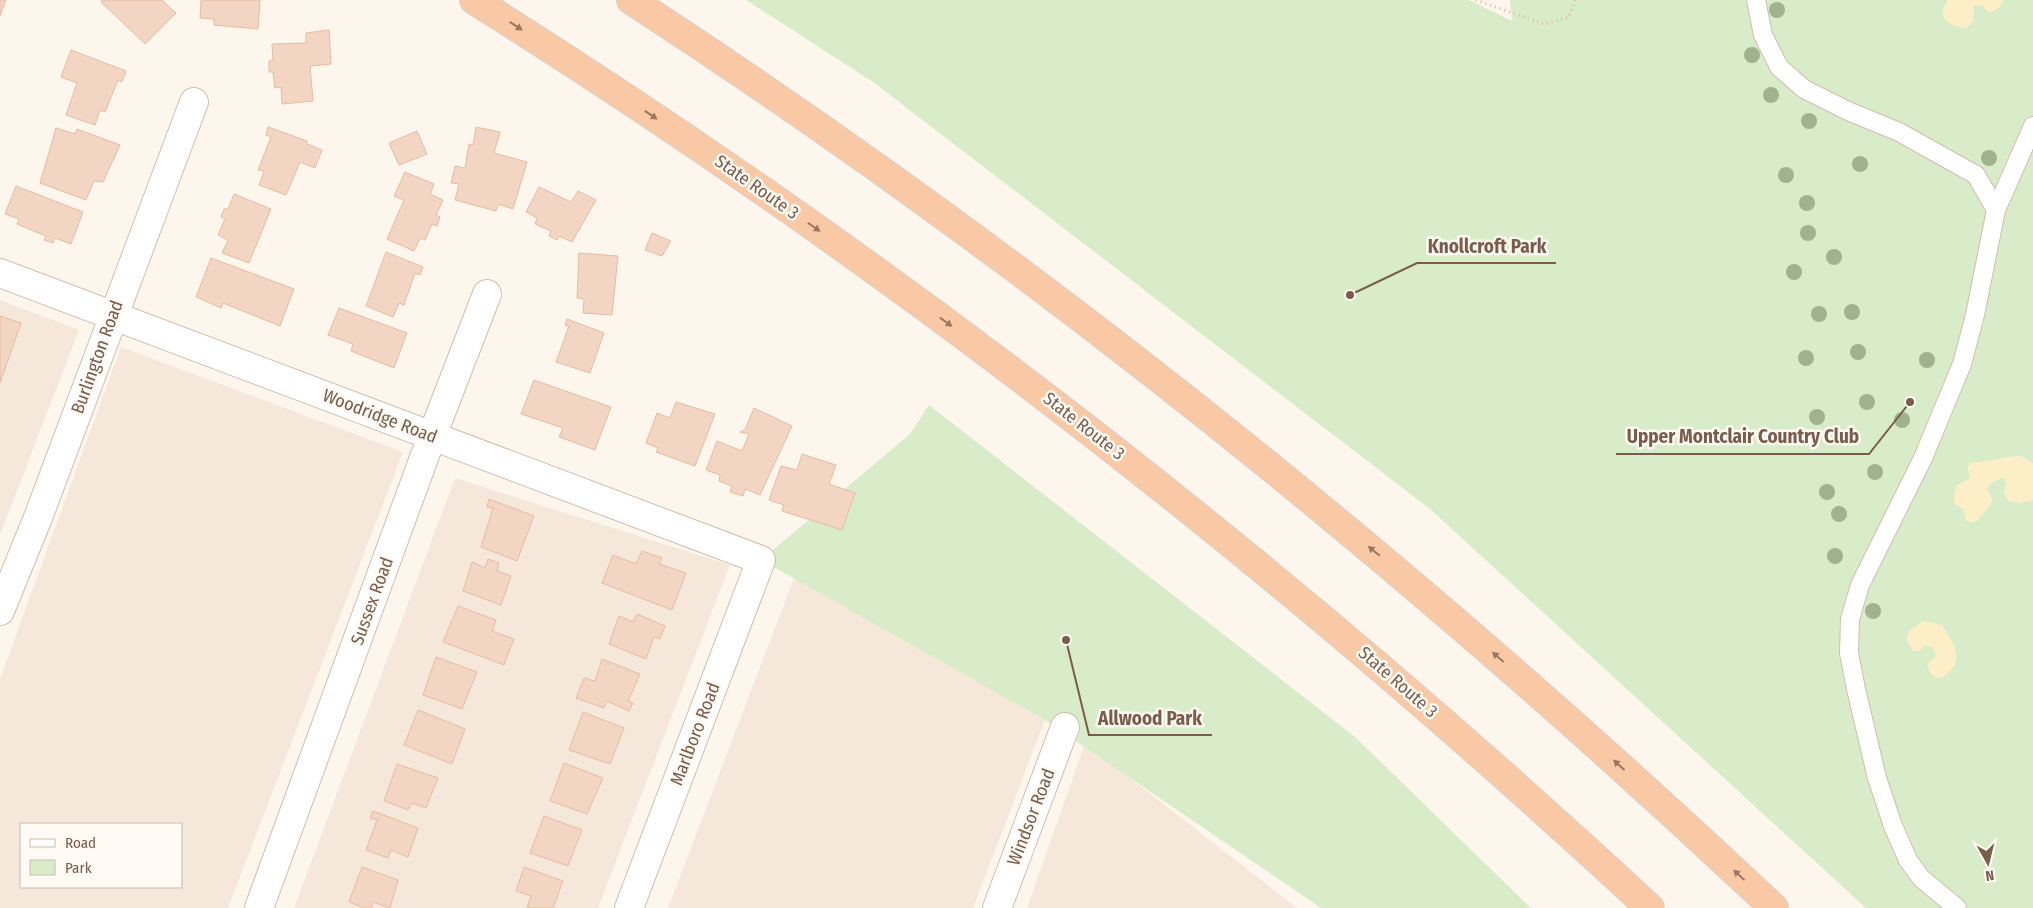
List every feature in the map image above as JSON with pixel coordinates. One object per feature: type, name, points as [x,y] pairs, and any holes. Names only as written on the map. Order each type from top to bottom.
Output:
[{"type":"highway","name":"State Route 3","points":[[474,0],[606,84],[788,208],[1056,404],[1152,479],[1344,636],[1484,758],[1650,908]]},
{"type":"highway","points":[[631,0],[741,73],[925,201],[1096,328],[1191,402],[1456,620],[1615,761],[1774,908]]},
{"type":"street","name":"Burlington Road","points":[[0,612],[39,515],[112,315],[194,102]]},
{"type":"street","name":"Woodridge Road","points":[[0,273],[761,560]]},
{"type":"street","name":"Sussex Road","points":[[259,908],[432,436],[487,294]]},
{"type":"street","name":"Marlboro Road","points":[[628,908],[761,560]]},
{"type":"street","name":"Windsor Road","points":[[998,908],[1065,727]]},
{"type":"lane","points":[[1756,0],[1764,36],[1779,67],[1804,90],[1899,132],[1976,175],[1996,210]]},
{"type":"lane","points":[[1958,908],[1921,878],[1908,860],[1894,826],[1877,778],[1856,689],[1849,653],[1850,619],[1860,586],[1923,458],[1962,364],[1975,315],[1996,210],[2033,126]]},
{"type":"path","points":[[1476,0],[1544,24],[1569,18],[1575,0]]},
{"type":"shaded area","points":[[0,300],[79,330],[0,535]]},
{"type":"shaded area","points":[[121,347],[403,452],[228,908],[0,908],[0,679]]},
{"type":"shaded area","points":[[455,478],[730,565],[598,908],[294,908]]},
{"type":"shaded area","points":[[796,573],[1045,720],[973,908],[668,908]]},
{"type":"shaded area","points":[[1085,743],[1297,908],[1027,908]]},
{"type":"green space","points":[[746,0],[1469,0],[1512,21],[1510,0],[2033,0],[2033,908],[1866,908],[1430,509],[873,82]]},
{"type":"green space","points":[[929,405],[1355,737],[1531,908],[1321,908],[1045,720],[761,560],[910,434]]},
{"type":"sand","points":[[1948,0],[2003,0],[1999,8],[1989,13],[1982,6],[1974,5],[1973,22],[1966,28],[1949,23],[1946,20],[1943,12]]},
{"type":"sand","points":[[2016,456],[2024,457],[2033,464],[2033,500],[2021,503],[2008,501],[2004,491],[2006,483],[2001,478],[1988,487],[1987,489],[1992,500],[1980,518],[1974,522],[1966,521],[1963,509],[1954,503],[1954,495],[1957,485],[1968,480],[1970,476],[1967,468],[1971,463]]},
{"type":"sand","points":[[1924,621],[1942,625],[1955,649],[1956,661],[1954,667],[1942,678],[1936,678],[1930,673],[1927,664],[1936,656],[1933,647],[1924,646],[1920,651],[1913,651],[1906,639],[1910,630]]},
{"type":"building","points":[[0,0],[6,0],[0,16]]},
{"type":"building","points":[[102,0],[162,0],[176,13],[145,44],[101,2]]},
{"type":"building","points":[[201,0],[260,0],[258,29],[214,25],[214,19],[200,18]]},
{"type":"building","points":[[329,30],[331,64],[310,66],[313,101],[282,104],[281,87],[275,88],[273,72],[269,72],[269,61],[273,60],[272,44],[306,43],[306,33]]},
{"type":"building","points":[[71,50],[126,71],[122,82],[118,80],[105,112],[100,110],[95,125],[66,115],[77,83],[61,77]]},
{"type":"building","points":[[268,127],[307,141],[307,144],[322,150],[315,168],[300,162],[286,195],[259,185],[264,171],[258,170],[271,137],[266,135]]},
{"type":"building","points":[[476,127],[500,132],[494,153],[527,162],[513,209],[498,204],[496,211],[455,200],[459,184],[451,183],[455,166],[465,168],[469,144],[473,145]]},
{"type":"building","points":[[56,128],[75,134],[77,129],[120,145],[103,182],[94,181],[86,200],[40,183]]},
{"type":"building","points":[[417,131],[427,154],[399,165],[389,143]]},
{"type":"building","points":[[405,172],[434,184],[430,194],[443,200],[436,215],[440,217],[437,226],[432,224],[425,240],[420,238],[414,251],[387,239],[404,200],[394,196]]},
{"type":"building","points":[[16,186],[83,212],[71,244],[55,238],[53,243],[44,240],[46,236],[17,224],[19,219],[5,214]]},
{"type":"building","points":[[539,187],[571,202],[578,191],[596,200],[572,242],[559,236],[557,240],[549,236],[551,231],[535,224],[537,218],[526,212]]},
{"type":"building","points":[[234,194],[271,209],[249,263],[222,253],[228,240],[218,235],[225,219],[221,217],[224,209],[228,209]]},
{"type":"building","points":[[652,233],[671,241],[662,256],[645,250]]},
{"type":"building","points":[[386,252],[423,267],[420,275],[415,273],[404,305],[399,303],[393,317],[366,306]]},
{"type":"building","points":[[579,253],[618,256],[612,315],[583,313],[584,299],[577,298]]},
{"type":"building","points":[[211,258],[294,289],[280,326],[223,303],[221,308],[196,297]]},
{"type":"building","points":[[339,308],[407,333],[394,368],[351,351],[353,344],[328,335]]},
{"type":"building","points":[[0,316],[21,323],[0,383]]},
{"type":"building","points":[[567,319],[604,333],[590,373],[556,362],[569,326],[565,325]]},
{"type":"building","points":[[534,380],[611,407],[595,450],[559,437],[563,428],[521,414]]},
{"type":"building","points":[[676,402],[715,414],[695,466],[656,452],[658,448],[646,443],[657,413],[670,418]]},
{"type":"building","points":[[754,408],[792,426],[760,495],[745,489],[743,496],[730,492],[732,486],[719,481],[720,475],[706,470],[717,441],[742,451],[749,434],[740,432],[745,430]]},
{"type":"building","points":[[802,454],[836,465],[829,484],[855,493],[842,530],[782,511],[784,505],[769,500],[781,466],[797,470]]},
{"type":"building","points":[[489,499],[534,516],[517,561],[481,547],[493,508],[487,507]]},
{"type":"building","points":[[642,551],[662,558],[659,564],[686,573],[672,610],[602,583],[613,555],[636,564]]},
{"type":"building","points":[[488,559],[499,563],[497,571],[511,576],[501,605],[463,591],[472,562],[485,568]]},
{"type":"building","points":[[458,606],[496,620],[492,631],[514,639],[504,665],[443,642]]},
{"type":"building","points":[[637,614],[665,626],[660,639],[654,637],[646,659],[609,644],[619,616],[633,622]]},
{"type":"building","points":[[436,657],[477,672],[462,709],[423,695]]},
{"type":"building","points":[[602,659],[640,674],[628,701],[633,703],[629,711],[607,701],[604,708],[576,698],[584,678],[595,681]]},
{"type":"building","points":[[418,710],[465,729],[452,764],[404,745]]},
{"type":"building","points":[[583,712],[624,728],[610,764],[569,750]]},
{"type":"building","points":[[564,763],[603,778],[587,814],[550,801]]},
{"type":"building","points":[[397,764],[438,778],[426,808],[412,803],[408,810],[384,801]]},
{"type":"building","points":[[373,811],[418,828],[408,857],[391,850],[388,858],[366,850],[377,820],[370,818]]},
{"type":"building","points":[[544,816],[582,830],[568,866],[530,853]]},
{"type":"building","points":[[362,867],[398,880],[390,908],[373,902],[371,908],[364,908],[349,902]]},
{"type":"building","points":[[524,867],[563,881],[553,908],[527,908],[531,896],[516,891]]},
{"type":"place","name":"Knollcroft Park","points":[[1350,295]]},
{"type":"place","name":"Upper Montclair Country Club","points":[[1910,402]]},
{"type":"place","name":"Allwood Park","points":[[1066,640]]}]
